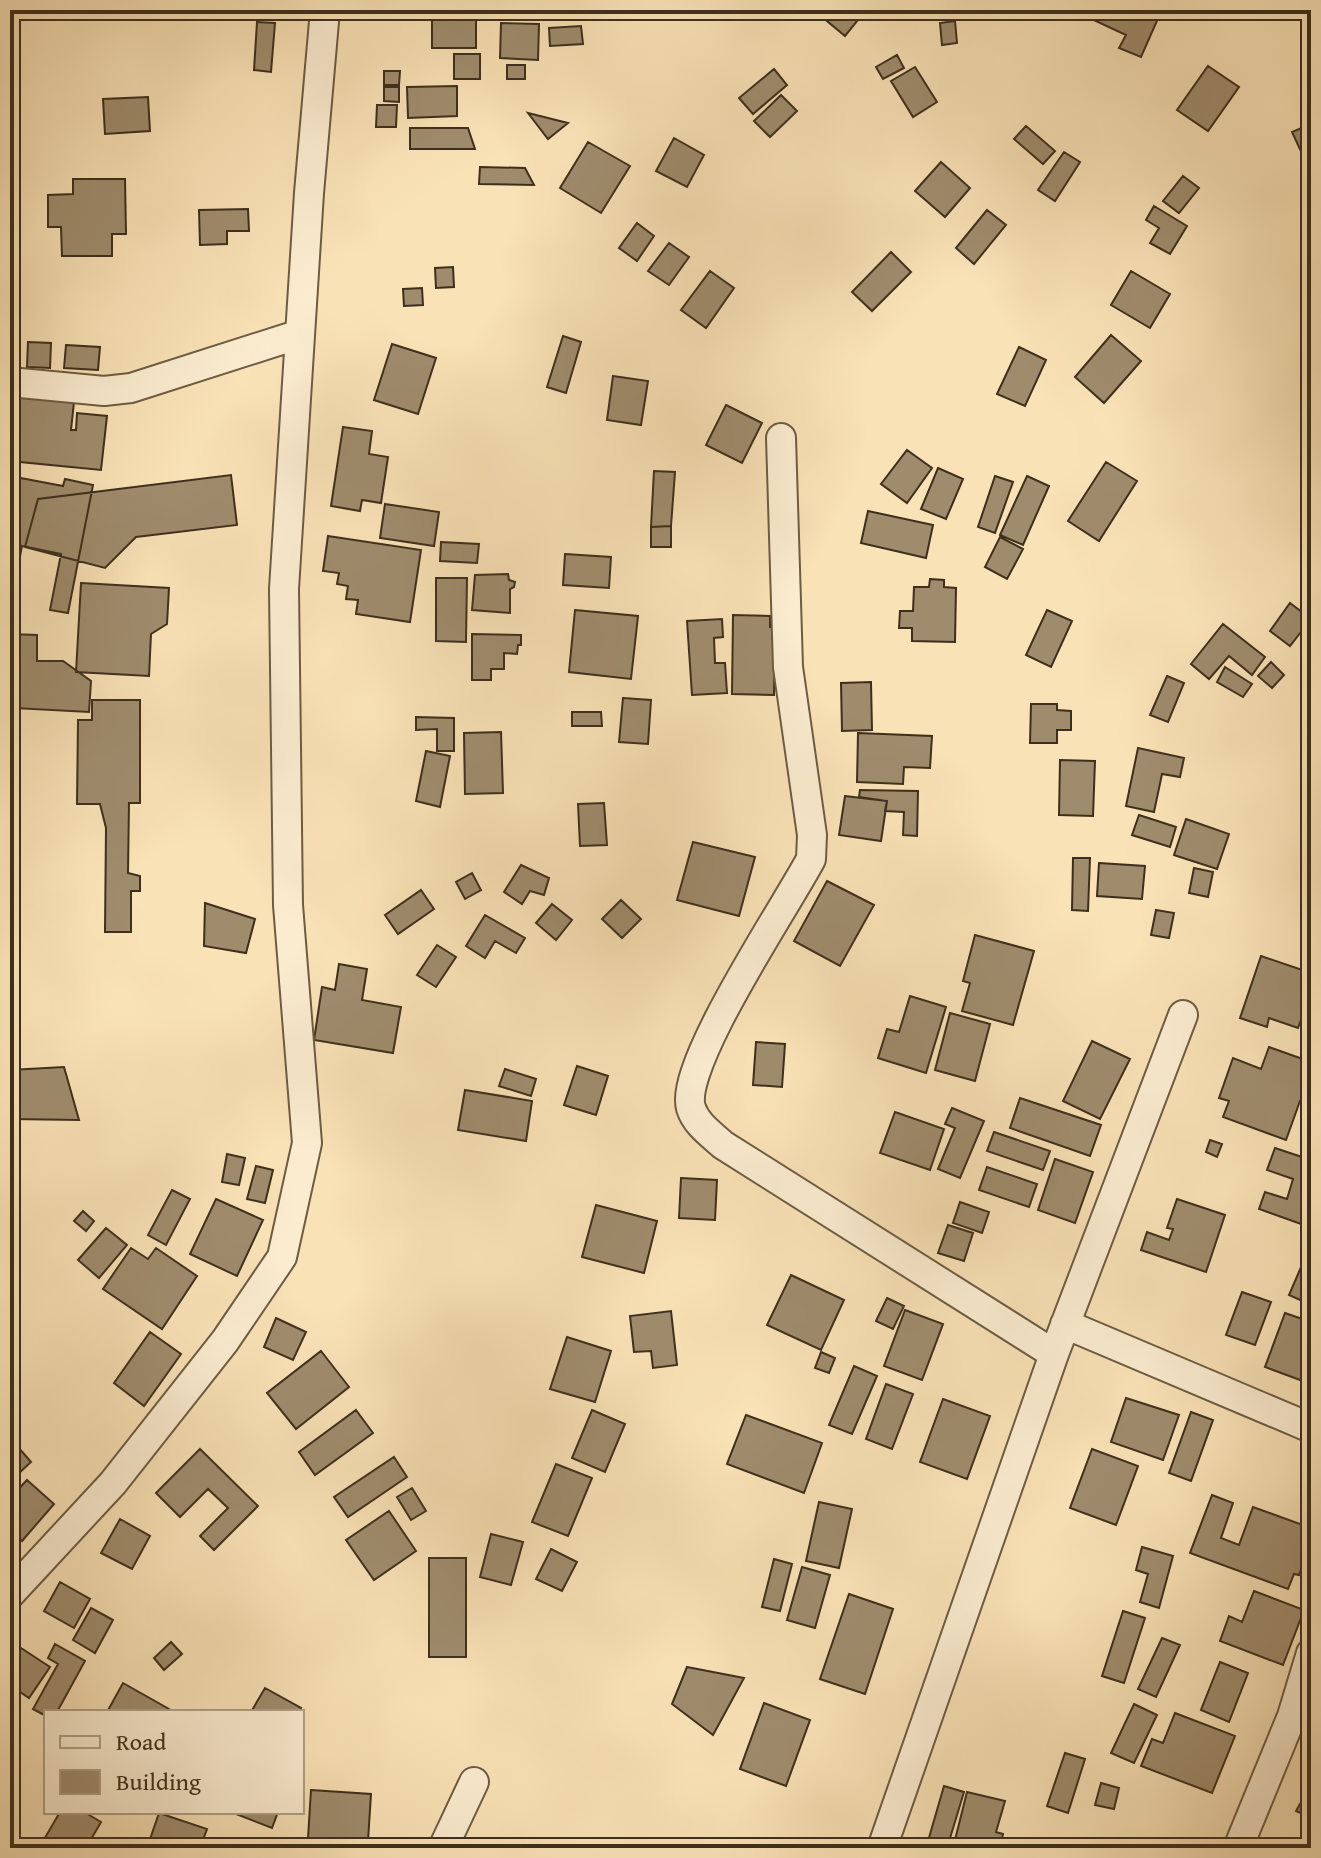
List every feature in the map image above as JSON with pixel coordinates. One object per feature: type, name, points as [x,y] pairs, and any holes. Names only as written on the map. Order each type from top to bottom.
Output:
[{"type":"street","points":[[10,1594],[113,1483],[225,1341],[282,1257],[307,1143],[288,905],[284,589],[325,10]]},
{"type":"street","points":[[10,382],[104,391],[131,388],[300,334]]},
{"type":"street","points":[[781,438],[788,667],[812,835],[811,859],[712,1032],[689,1090],[691,1107],[698,1121],[723,1145],[1054,1354]]},
{"type":"street","points":[[882,1848],[1054,1354],[1183,1015]]},
{"type":"street","points":[[1065,1324],[1311,1428]]},
{"type":"street","points":[[1238,1848],[1301,1708],[1311,1653]]},
{"type":"street","points":[[443,1848],[474,1782]]},
{"type":"building","points":[[836,10],[856,10],[862,15],[845,36],[827,21]]},
{"type":"building","points":[[1087,10],[1151,10],[1160,14],[1141,57],[1119,48],[1126,35],[1085,16]]},
{"type":"building","points":[[432,20],[476,20],[476,48],[432,48]]},
{"type":"building","points":[[955,21],[957,43],[942,45],[940,23]]},
{"type":"building","points":[[257,22],[275,23],[271,72],[254,70]]},
{"type":"building","points":[[501,23],[539,24],[538,60],[500,58]]},
{"type":"building","points":[[581,26],[583,44],[550,46],[549,28]]},
{"type":"building","points":[[454,54],[480,54],[480,79],[454,79]]},
{"type":"building","points":[[897,55],[904,68],[883,79],[876,67]]},
{"type":"building","points":[[507,65],[525,65],[525,79],[507,79]]},
{"type":"building","points":[[1208,66],[1239,87],[1208,131],[1177,110]]},
{"type":"building","points":[[915,67],[937,102],[913,117],[891,81]]},
{"type":"building","points":[[774,69],[787,85],[753,114],[739,98]]},
{"type":"building","points":[[384,71],[400,71],[399,85],[384,85]]},
{"type":"building","points":[[457,86],[457,116],[408,118],[407,87]]},
{"type":"building","points":[[384,87],[399,87],[399,102],[384,101]]},
{"type":"building","points":[[781,95],[797,111],[770,137],[754,121]]},
{"type":"building","points":[[148,97],[150,131],[105,134],[103,99]]},
{"type":"building","points":[[377,105],[397,105],[396,127],[376,127]]},
{"type":"building","points":[[528,113],[568,123],[548,139]]},
{"type":"building","points":[[1311,124],[1311,160],[1306,162],[1292,132]]},
{"type":"building","points":[[1026,126],[1055,151],[1043,164],[1014,139]]},
{"type":"building","points":[[410,128],[468,128],[475,149],[410,149]]},
{"type":"building","points":[[674,138],[704,155],[687,187],[656,171]]},
{"type":"building","points":[[588,142],[630,166],[601,213],[560,188]]},
{"type":"building","points":[[1064,152],[1080,162],[1055,201],[1038,190]]},
{"type":"building","points":[[941,162],[970,188],[945,217],[915,191]]},
{"type":"building","points":[[480,167],[525,168],[534,185],[479,184]]},
{"type":"building","points":[[1183,176],[1199,188],[1179,213],[1163,201]]},
{"type":"building","points":[[73,179],[125,179],[126,234],[112,234],[112,256],[62,256],[61,227],[48,227],[48,195],[73,194]]},
{"type":"building","points":[[1154,206],[1187,226],[1170,254],[1150,243],[1159,228],[1146,220]]},
{"type":"building","points":[[248,209],[249,231],[227,231],[227,244],[200,245],[199,210]]},
{"type":"building","points":[[987,210],[1006,225],[974,264],[956,248]]},
{"type":"building","points":[[637,223],[654,236],[637,261],[619,248]]},
{"type":"building","points":[[669,243],[689,257],[669,285],[648,271]]},
{"type":"building","points":[[891,252],[911,272],[872,311],[852,292]]},
{"type":"building","points":[[453,267],[454,287],[436,288],[435,268]]},
{"type":"building","points":[[710,271],[734,288],[706,328],[681,310]]},
{"type":"building","points":[[1131,271],[1170,294],[1150,328],[1111,305]]},
{"type":"building","points":[[422,288],[423,305],[404,306],[403,289]]},
{"type":"building","points":[[1111,335],[1141,361],[1104,403],[1075,377]]},
{"type":"building","points":[[563,336],[581,342],[566,393],[547,387]]},
{"type":"building","points":[[28,342],[51,343],[50,368],[27,367]]},
{"type":"building","points":[[392,344],[436,358],[418,414],[374,400]]},
{"type":"building","points":[[66,345],[100,347],[98,370],[64,368]]},
{"type":"building","points":[[1019,347],[1046,360],[1025,406],[997,394]]},
{"type":"building","points":[[613,376],[648,381],[641,425],[607,420]]},
{"type":"building","points":[[12,395],[74,402],[71,430],[76,430],[77,413],[107,416],[101,470],[10,461]]},
{"type":"building","points":[[726,405],[762,423],[742,463],[706,445]]},
{"type":"building","points":[[343,427],[372,431],[369,454],[388,457],[381,503],[362,500],[360,511],[331,506]]},
{"type":"building","points":[[907,450],[932,468],[907,503],[881,484]]},
{"type":"building","points":[[1106,462],[1137,481],[1099,541],[1068,521]]},
{"type":"building","points":[[938,468],[963,479],[946,519],[921,509]]},
{"type":"building","points":[[654,471],[675,472],[671,526],[651,527]]},
{"type":"building","points":[[231,475],[237,525],[136,537],[105,568],[25,547],[38,499]]},
{"type":"building","points":[[10,476],[63,486],[65,479],[93,485],[68,613],[50,610],[61,554],[22,546],[18,567],[10,565]]},
{"type":"building","points":[[995,476],[1013,482],[995,533],[978,527]]},
{"type":"building","points":[[1027,476],[1049,486],[1023,545],[1000,535]]},
{"type":"building","points":[[385,504],[439,512],[434,546],[380,538]]},
{"type":"building","points":[[868,511],[933,525],[926,558],[861,543]]},
{"type":"building","points":[[671,526],[671,547],[651,547],[651,527]]},
{"type":"building","points":[[328,536],[421,550],[410,622],[356,614],[358,600],[346,599],[348,586],[337,584],[339,573],[323,571]]},
{"type":"building","points":[[1000,537],[1023,549],[1007,579],[985,567]]},
{"type":"building","points":[[441,542],[479,544],[477,563],[440,561]]},
{"type":"building","points":[[565,554],[611,557],[609,588],[563,585]]},
{"type":"building","points":[[508,574],[509,580],[515,582],[510,589],[510,613],[472,610],[475,575]]},
{"type":"building","points":[[436,578],[467,578],[466,642],[436,641]]},
{"type":"building","points":[[930,579],[944,580],[944,587],[956,588],[955,642],[912,641],[912,628],[899,628],[900,611],[913,611],[914,587],[929,587]]},
{"type":"building","points":[[81,583],[169,588],[167,624],[151,634],[149,676],[76,672]]},
{"type":"building","points":[[1290,603],[1311,619],[1290,646],[1270,631]]},
{"type":"building","points":[[575,610],[638,616],[631,679],[569,672]]},
{"type":"building","points":[[1047,610],[1072,621],[1051,667],[1026,655]]},
{"type":"building","points":[[733,615],[770,616],[770,627],[775,627],[774,695],[732,694]]},
{"type":"building","points":[[722,619],[723,637],[714,638],[715,663],[725,663],[727,693],[692,695],[687,621]]},
{"type":"building","points":[[1223,624],[1265,657],[1252,675],[1229,656],[1209,679],[1191,664]]},
{"type":"building","points":[[10,634],[37,635],[37,661],[63,661],[91,681],[89,712],[14,708],[10,713]]},
{"type":"building","points":[[472,634],[521,635],[521,645],[518,645],[517,654],[504,653],[504,669],[491,669],[491,680],[472,680]]},
{"type":"building","points":[[1271,662],[1284,675],[1272,688],[1258,676]]},
{"type":"building","points":[[1225,667],[1252,684],[1243,697],[1217,682]]},
{"type":"building","points":[[1167,676],[1184,683],[1168,722],[1150,715]]},
{"type":"building","points":[[871,682],[872,730],[842,731],[841,683]]},
{"type":"building","points":[[623,698],[651,700],[648,744],[619,742]]},
{"type":"building","points":[[92,700],[140,700],[140,803],[129,803],[128,873],[140,876],[140,891],[131,891],[131,932],[105,932],[106,828],[100,804],[77,804],[78,720],[92,720]]},
{"type":"building","points":[[1031,704],[1057,704],[1057,710],[1071,711],[1071,730],[1057,730],[1057,743],[1030,743]]},
{"type":"building","points":[[572,712],[601,712],[602,726],[572,726]]},
{"type":"building","points":[[416,717],[454,718],[454,751],[437,751],[437,729],[416,730]]},
{"type":"building","points":[[501,732],[503,793],[465,794],[464,733]]},
{"type":"building","points":[[858,733],[932,736],[930,768],[904,767],[903,784],[857,782]]},
{"type":"building","points":[[1138,748],[1184,758],[1180,777],[1162,774],[1154,812],[1126,806]]},
{"type":"building","points":[[426,751],[450,756],[440,807],[416,801]]},
{"type":"building","points":[[1060,760],[1095,761],[1093,816],[1059,815]]},
{"type":"building","points":[[860,790],[918,791],[917,836],[903,835],[904,812],[885,811],[887,801],[859,797]]},
{"type":"building","points":[[845,796],[887,801],[881,841],[839,835]]},
{"type":"building","points":[[604,803],[607,845],[580,846],[578,804]]},
{"type":"building","points":[[1139,815],[1176,827],[1170,847],[1132,835]]},
{"type":"building","points":[[1186,819],[1229,834],[1217,869],[1174,855]]},
{"type":"building","points":[[693,842],[755,857],[739,916],[677,900]]},
{"type":"building","points":[[1073,858],[1090,858],[1088,911],[1072,910]]},
{"type":"building","points":[[1099,863],[1145,866],[1142,899],[1097,896]]},
{"type":"building","points":[[521,865],[549,878],[544,895],[530,891],[522,904],[504,892]]},
{"type":"building","points":[[1194,868],[1213,872],[1208,897],[1189,893]]},
{"type":"building","points":[[472,873],[481,890],[465,899],[456,882]]},
{"type":"building","points":[[827,881],[874,905],[840,966],[794,941]]},
{"type":"building","points":[[421,890],[434,909],[398,934],[385,915]]},
{"type":"building","points":[[621,900],[641,919],[622,938],[602,919]]},
{"type":"building","points":[[205,903],[255,919],[246,953],[204,946]]},
{"type":"building","points":[[552,904],[572,920],[556,940],[536,923]]},
{"type":"building","points":[[1156,910],[1174,913],[1169,938],[1151,935]]},
{"type":"building","points":[[485,915],[525,938],[516,953],[495,941],[485,958],[466,946]]},
{"type":"building","points":[[975,935],[1034,951],[1013,1025],[962,1011],[970,983],[963,981]]},
{"type":"building","points":[[437,945],[456,957],[436,987],[417,975]]},
{"type":"building","points":[[1261,956],[1311,973],[1311,1005],[1307,1004],[1298,1028],[1269,1018],[1267,1027],[1240,1018]]},
{"type":"building","points":[[339,964],[367,969],[362,1000],[401,1007],[393,1053],[314,1040],[322,987],[335,990]]},
{"type":"building","points":[[910,996],[946,1007],[926,1073],[878,1058],[887,1029],[899,1032]]},
{"type":"building","points":[[950,1013],[990,1024],[975,1081],[935,1070]]},
{"type":"building","points":[[1092,1041],[1130,1059],[1100,1119],[1063,1101]]},
{"type":"building","points":[[756,1042],[785,1044],[782,1087],[753,1085]]},
{"type":"building","points":[[1269,1047],[1311,1062],[1311,1105],[1300,1101],[1286,1140],[1223,1117],[1229,1101],[1219,1098],[1233,1058],[1261,1069]]},
{"type":"building","points":[[577,1066],[608,1076],[596,1115],[564,1105]]},
{"type":"building","points":[[64,1067],[79,1120],[10,1119],[10,1070]]},
{"type":"building","points":[[505,1069],[536,1079],[531,1096],[499,1086]]},
{"type":"building","points":[[465,1090],[532,1101],[526,1141],[458,1130]]},
{"type":"building","points":[[1020,1098],[1101,1125],[1090,1156],[1010,1128]]},
{"type":"building","points":[[952,1108],[984,1121],[960,1178],[938,1169],[955,1128],[945,1124]]},
{"type":"building","points":[[895,1112],[944,1129],[930,1170],[880,1153]]},
{"type":"building","points":[[994,1132],[1050,1151],[1043,1170],[987,1151]]},
{"type":"building","points":[[1210,1140],[1222,1144],[1217,1157],[1206,1152]]},
{"type":"building","points":[[1275,1148],[1311,1160],[1311,1195],[1301,1224],[1259,1209],[1265,1192],[1287,1199],[1293,1179],[1267,1170]]},
{"type":"building","points":[[227,1154],[245,1158],[239,1185],[222,1182]]},
{"type":"building","points":[[1055,1159],[1093,1172],[1075,1223],[1038,1210]]},
{"type":"building","points":[[256,1166],[273,1170],[265,1203],[247,1199]]},
{"type":"building","points":[[987,1167],[1037,1184],[1029,1207],[979,1190]]},
{"type":"building","points":[[681,1178],[717,1180],[715,1220],[679,1218]]},
{"type":"building","points":[[172,1190],[190,1199],[166,1245],[148,1235]]},
{"type":"building","points":[[216,1199],[263,1220],[237,1276],[190,1254]]},
{"type":"building","points":[[1177,1199],[1225,1215],[1206,1272],[1141,1250],[1147,1232],[1169,1240],[1173,1229],[1167,1228]]},
{"type":"building","points":[[960,1202],[989,1212],[982,1233],[953,1223]]},
{"type":"building","points":[[596,1205],[657,1221],[644,1273],[582,1257]]},
{"type":"building","points":[[83,1211],[94,1221],[86,1231],[74,1221]]},
{"type":"building","points":[[948,1225],[973,1233],[964,1261],[938,1253]]},
{"type":"building","points":[[106,1228],[127,1245],[99,1278],[78,1260]]},
{"type":"building","points":[[1311,1244],[1311,1305],[1289,1295]]},
{"type":"building","points":[[131,1248],[148,1259],[156,1248],[197,1276],[162,1329],[103,1289]]},
{"type":"building","points":[[791,1275],[844,1300],[821,1350],[767,1325]]},
{"type":"building","points":[[1242,1292],[1271,1302],[1255,1345],[1226,1335]]},
{"type":"building","points":[[887,1298],[904,1306],[893,1329],[876,1321]]},
{"type":"building","points":[[905,1310],[943,1324],[922,1380],[884,1366]]},
{"type":"building","points":[[671,1311],[677,1365],[653,1368],[651,1351],[634,1352],[630,1316]]},
{"type":"building","points":[[1285,1313],[1311,1322],[1311,1384],[1265,1367]]},
{"type":"building","points":[[276,1318],[306,1332],[293,1360],[264,1347]]},
{"type":"building","points":[[150,1332],[181,1354],[144,1406],[114,1383]]},
{"type":"building","points":[[567,1337],[611,1351],[595,1402],[550,1389]]},
{"type":"building","points":[[321,1351],[349,1387],[296,1429],[267,1393]]},
{"type":"building","points":[[821,1352],[835,1358],[829,1373],[815,1368]]},
{"type":"building","points":[[854,1366],[877,1376],[852,1434],[829,1425]]},
{"type":"building","points":[[886,1384],[913,1394],[892,1449],[866,1439]]},
{"type":"building","points":[[1126,1398],[1179,1415],[1163,1460],[1111,1442]]},
{"type":"building","points":[[943,1399],[990,1416],[967,1479],[920,1462]]},
{"type":"building","points":[[356,1410],[373,1433],[315,1475],[299,1452]]},
{"type":"building","points":[[592,1410],[625,1424],[605,1472],[572,1458]]},
{"type":"building","points":[[1191,1412],[1213,1420],[1191,1481],[1169,1473]]},
{"type":"building","points":[[746,1415],[822,1443],[804,1493],[727,1464]]},
{"type":"building","points":[[18,1447],[31,1462],[18,1474],[10,1466],[10,1453]]},
{"type":"building","points":[[200,1449],[258,1506],[214,1550],[200,1536],[228,1508],[208,1489],[180,1517],[156,1493]]},
{"type":"building","points":[[1092,1449],[1138,1466],[1116,1525],[1070,1508]]},
{"type":"building","points":[[394,1457],[407,1477],[348,1517],[334,1497]]},
{"type":"building","points":[[556,1464],[592,1478],[568,1536],[532,1522]]},
{"type":"building","points":[[27,1480],[54,1504],[22,1541],[10,1531],[10,1498]]},
{"type":"building","points":[[412,1488],[426,1511],[411,1520],[397,1497]]},
{"type":"building","points":[[1212,1495],[1233,1503],[1221,1538],[1239,1545],[1253,1507],[1311,1528],[1311,1542],[1299,1575],[1294,1574],[1288,1589],[1190,1553]]},
{"type":"building","points":[[819,1502],[852,1509],[839,1568],[806,1561]]},
{"type":"building","points":[[389,1511],[416,1551],[374,1580],[346,1540]]},
{"type":"building","points":[[120,1519],[150,1536],[132,1569],[101,1553]]},
{"type":"building","points":[[491,1534],[523,1542],[511,1585],[480,1577]]},
{"type":"building","points":[[1142,1547],[1173,1556],[1159,1608],[1140,1602],[1148,1574],[1136,1570]]},
{"type":"building","points":[[551,1549],[577,1562],[562,1591],[536,1579]]},
{"type":"building","points":[[429,1558],[466,1558],[466,1657],[429,1657]]},
{"type":"building","points":[[774,1559],[792,1564],[780,1611],[762,1607]]},
{"type":"building","points":[[802,1567],[830,1575],[815,1628],[787,1620]]},
{"type":"building","points":[[60,1582],[90,1599],[74,1628],[44,1611]]},
{"type":"building","points":[[1254,1591],[1304,1610],[1283,1665],[1220,1641],[1229,1616],[1242,1622]]},
{"type":"building","points":[[849,1594],[893,1609],[865,1694],[820,1679]]},
{"type":"building","points":[[91,1608],[113,1620],[95,1653],[73,1640]]},
{"type":"building","points":[[1123,1611],[1145,1618],[1124,1683],[1102,1676]]},
{"type":"building","points":[[1162,1638],[1180,1645],[1156,1697],[1138,1689]]},
{"type":"building","points":[[171,1642],[182,1654],[164,1670],[154,1658]]},
{"type":"building","points":[[55,1644],[85,1661],[58,1710],[44,1710],[44,1715],[33,1709],[58,1664],[48,1658]]},
{"type":"building","points":[[21,1648],[50,1667],[29,1698],[10,1685],[10,1663]]},
{"type":"building","points":[[1220,1662],[1248,1673],[1229,1722],[1201,1710]]},
{"type":"building","points":[[687,1667],[744,1678],[713,1735],[672,1704]]},
{"type":"building","points":[[123,1683],[169,1709],[168,1710],[108,1710]]},
{"type":"building","points":[[265,1688],[301,1708],[300,1710],[252,1710]]},
{"type":"building","points":[[764,1703],[810,1720],[786,1786],[740,1769]]},
{"type":"building","points":[[1134,1704],[1157,1715],[1134,1763],[1111,1753]]},
{"type":"building","points":[[1175,1713],[1235,1736],[1212,1793],[1141,1766],[1152,1739],[1163,1743]]},
{"type":"building","points":[[1065,1753],[1085,1759],[1068,1813],[1047,1806]]},
{"type":"building","points":[[1101,1783],[1119,1788],[1114,1809],[1095,1805]]},
{"type":"building","points":[[944,1786],[964,1792],[947,1848],[926,1848]]},
{"type":"building","points":[[311,1790],[371,1794],[368,1841],[308,1838]]},
{"type":"building","points":[[967,1792],[1005,1801],[996,1832],[1003,1834],[1000,1848],[953,1848]]},
{"type":"building","points":[[1305,1795],[1311,1798],[1307,1816],[1296,1811]]},
{"type":"building","points":[[59,1814],[87,1814],[101,1822],[86,1848],[39,1848]]},
{"type":"building","points":[[159,1814],[207,1829],[200,1848],[147,1848]]},
{"type":"building","points":[[236,1814],[277,1814],[272,1828]]},
{"type":"building","points":[[506,1839],[560,1840],[560,1848],[506,1848]]}]
